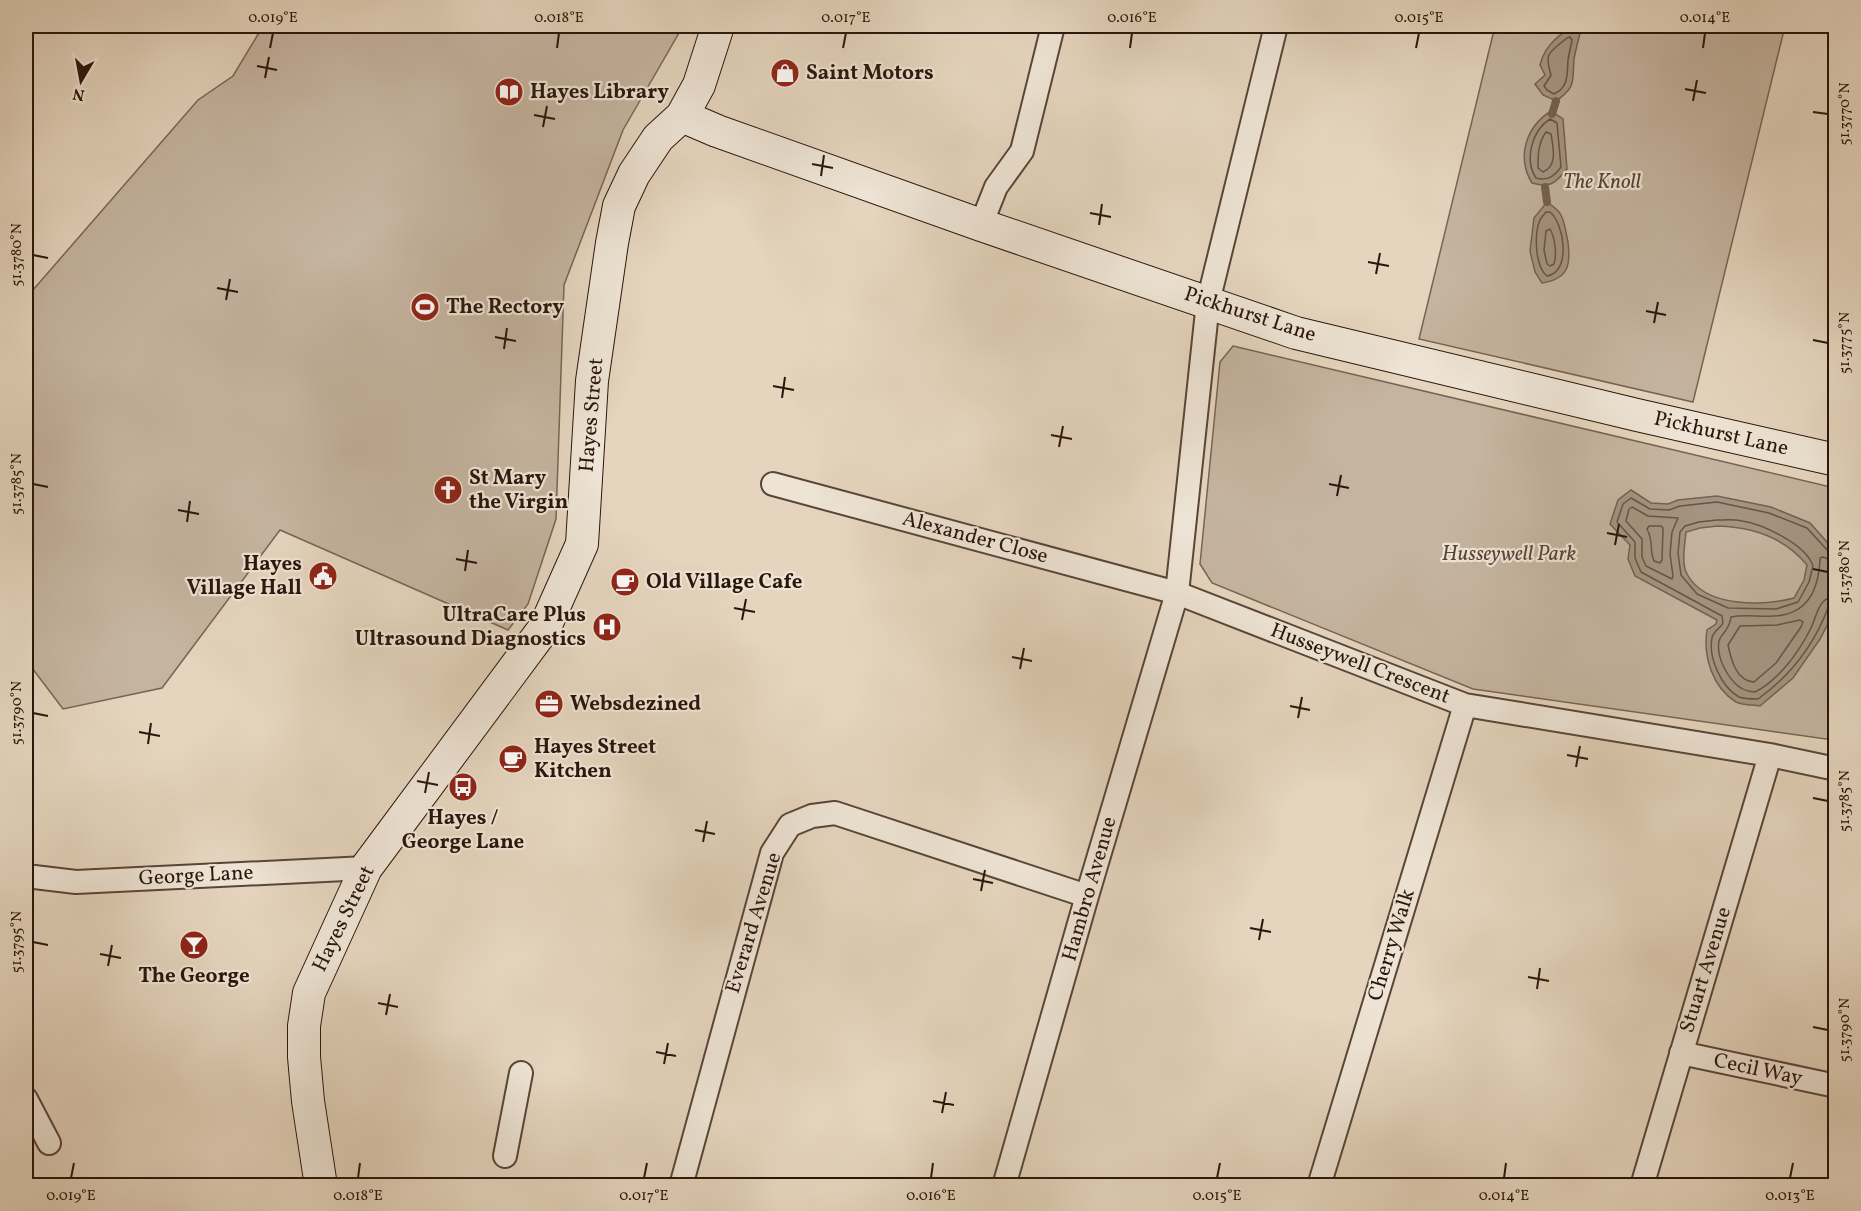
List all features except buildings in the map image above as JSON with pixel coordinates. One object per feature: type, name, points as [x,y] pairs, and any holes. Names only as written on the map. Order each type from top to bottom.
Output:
[{"type":"main road","name":"Hayes Street","points":[[321,1185],[308,1101],[304,1057],[304,1026],[309,993],[366,868],[545,627],[582,544],[592,381],[612,243],[620,206],[634,174],[658,138],[682,116],[699,85],[718,26]]},
{"type":"main road","name":"Pickhurst Lane","points":[[682,116],[717,131],[981,225],[1296,333],[1836,460]]},
{"type":"street","points":[[981,225],[996,187],[1022,151],[1053,26]]},
{"type":"street","points":[[1177,593],[1208,302],[1276,26]]},
{"type":"street","name":"Alexander Close","points":[[773,484],[1177,593]]},
{"type":"street","name":"Husseywell Crescent","points":[[1177,593],[1465,705],[1770,755],[1836,769]]},
{"type":"street","name":"Hambro Avenue","points":[[1004,1185],[1177,593]]},
{"type":"street","name":"Cherry Walk","points":[[1319,1185],[1465,705]]},
{"type":"street","name":"Stuart Avenue","points":[[1642,1185],[1770,755]]},
{"type":"street","name":"Everard Avenue","points":[[681,1185],[772,853],[790,825],[812,816],[835,813],[1087,896]]},
{"type":"street","name":"George Lane","points":[[26,876],[76,882],[366,868]]},
{"type":"street","name":"Cecil Way","points":[[1681,1053],[1836,1086]]},
{"type":"street","points":[[505,1156],[521,1072]]},
{"type":"street","points":[[26,1099],[49,1143]]},
{"type":"green space","points":[[263,26],[683,26],[623,130],[564,285],[556,519],[528,604],[508,630],[280,530],[162,688],[63,709],[26,660],[26,298],[198,100],[233,76]]},
{"type":"green space","name":"The Knoll","points":[[1495,26],[1785,26],[1693,402],[1419,339]]},
{"type":"green space","name":"Husseywell Park","points":[[1233,346],[1835,488],[1835,734],[1833,740],[1473,689],[1212,583],[1200,564],[1220,362]]},
{"type":"water","points":[[1582,26],[1574,59],[1572,83],[1556,101],[1543,95],[1535,84],[1545,75],[1540,65],[1542,58],[1561,34]]},
{"type":"water","points":[[1551,111],[1563,119],[1567,169],[1552,184],[1532,183],[1525,163],[1526,143],[1535,125]]},
{"type":"water","points":[[1547,202],[1558,211],[1562,218],[1569,258],[1562,275],[1542,283],[1535,272],[1530,251],[1534,218]]},
{"type":"water","points":[[1631,490],[1651,503],[1668,504],[1678,500],[1717,496],[1771,507],[1810,523],[1835,551],[1835,600],[1831,618],[1820,639],[1793,678],[1760,706],[1736,702],[1728,696],[1715,679],[1708,660],[1706,640],[1707,630],[1716,624],[1717,620],[1635,576],[1628,559],[1630,545],[1610,524],[1618,500]],"holes":[[[1731,527],[1767,535],[1788,547],[1807,565],[1804,580],[1794,598],[1767,602],[1736,602],[1721,599],[1695,585],[1685,570],[1686,532],[1700,528]]]},
{"type":"waterway","points":[[1552,114],[1556,101]]},
{"type":"waterway","points":[[1545,187],[1547,202]]},
{"type":"place","name":"Saint Motors","points":[[785,73]]},
{"type":"place","name":"Hayes Library","points":[[509,92]]},
{"type":"place","name":"The Rectory","points":[[425,307]]},
{"type":"place","name":"St Mary the Virgin","points":[[448,490]]},
{"type":"place","name":"Hayes Village Hall","points":[[323,576]]},
{"type":"place","name":"Old Village Cafe","points":[[625,582]]},
{"type":"place","name":"UltraCare Plus Ultrasound Diagnostics","points":[[607,627]]},
{"type":"place","name":"Websdezined","points":[[549,704]]},
{"type":"place","name":"Hayes Street Kitchen","points":[[513,759]]},
{"type":"place","name":"Hayes / George Lane","points":[[463,787]]},
{"type":"place","name":"The George","points":[[194,945]]}]
